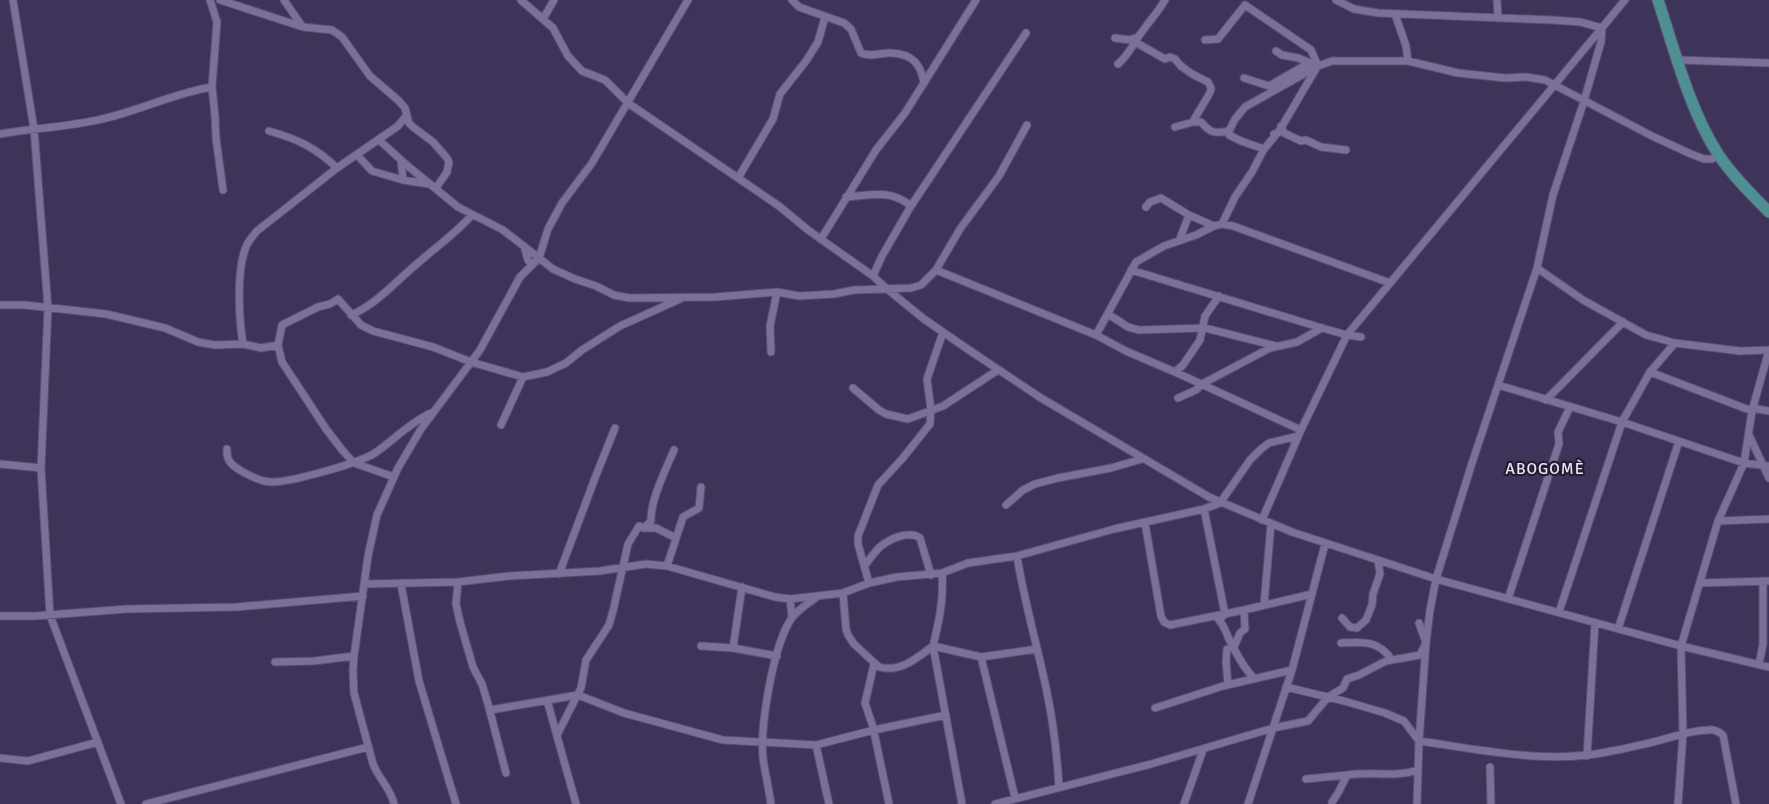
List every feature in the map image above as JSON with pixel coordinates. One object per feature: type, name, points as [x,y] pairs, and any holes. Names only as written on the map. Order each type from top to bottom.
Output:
[{"type":"main road","points":[[1658,0],[1700,120],[1719,155],[1743,185],[1769,212]]},
{"type":"street","points":[[13,0],[34,129],[48,308],[41,468],[50,615],[121,804]]},
{"type":"street","points":[[210,0],[217,22],[212,87],[223,190]]},
{"type":"street","points":[[220,0],[303,27],[332,30],[342,37],[370,76],[405,108],[406,116],[412,128],[432,142],[447,158],[449,162],[447,172],[433,186]]},
{"type":"street","points":[[284,0],[303,27]]},
{"type":"street","points":[[521,0],[553,28],[568,56],[582,71],[605,80],[628,103],[779,206],[820,239],[873,276],[943,332],[998,370],[1142,459],[1220,503],[1325,544],[1436,579],[1681,646],[1769,667]]},
{"type":"street","points":[[543,19],[554,0]]},
{"type":"street","points":[[394,804],[390,792],[378,775],[368,747],[354,693],[354,656],[368,556],[377,515],[394,477],[421,429],[471,362],[520,277],[539,258],[548,229],[562,203],[592,162],[688,0]]},
{"type":"street","points":[[792,0],[800,7],[825,18],[844,23],[851,29],[858,48],[867,56],[893,53],[912,59],[919,65],[924,83]]},
{"type":"street","points":[[820,239],[876,150],[905,113],[976,0]]},
{"type":"street","points":[[1118,64],[1127,56],[1157,15],[1165,0]]},
{"type":"street","points":[[1336,0],[1354,9],[1378,13],[1580,22],[1602,28]]},
{"type":"street","points":[[1497,0],[1498,17]]},
{"type":"street","points":[[1262,520],[1299,433],[1347,335],[1625,0]]},
{"type":"street","points":[[1205,40],[1218,39],[1244,3],[1311,50],[1318,66]]},
{"type":"street","points":[[1395,14],[1406,46],[1408,61]]},
{"type":"street","points":[[738,178],[773,119],[780,94],[806,61],[818,42],[825,18]]},
{"type":"street","points":[[1424,804],[1421,802],[1418,804],[1419,740],[1426,644],[1436,579],[1537,268],[1552,195],[1584,101],[1601,42],[1602,28]]},
{"type":"street","points":[[873,276],[882,256],[911,206],[1026,33]]},
{"type":"street","points":[[1114,38],[1137,40],[1165,59],[1176,59],[1181,66],[1192,74],[1208,82],[1211,90],[1210,95],[1203,103],[1193,122]]},
{"type":"street","points":[[1276,51],[1282,55],[1298,58],[1318,66]]},
{"type":"street","points":[[1678,60],[1769,63]]},
{"type":"street","points":[[1264,148],[1229,135],[1235,119],[1245,107],[1318,66],[1332,61],[1408,61],[1458,72],[1505,78],[1545,80],[1691,154],[1712,160],[1719,155]]},
{"type":"street","points":[[1244,78],[1269,86],[1309,63]]},
{"type":"street","points":[[1096,335],[1136,262],[1144,256],[1218,225],[1252,172],[1264,148],[1275,136],[1274,134],[1278,133],[1318,66]]},
{"type":"street","points":[[0,134],[101,120],[131,112],[189,91],[212,87]]},
{"type":"street","points":[[243,344],[240,278],[246,245],[257,232],[337,168],[398,126],[406,116]]},
{"type":"street","points":[[1175,127],[1193,122],[1201,122],[1208,131],[1216,134],[1229,131]]},
{"type":"street","points":[[379,140],[458,207],[503,230],[554,269],[575,279],[614,295],[629,298],[716,298],[777,292],[800,296],[834,294],[854,290],[911,288],[921,285],[936,270],[960,229],[999,176],[1027,125]]},
{"type":"street","points":[[1282,126],[1284,132],[1301,141],[1306,140],[1321,147],[1346,150]]},
{"type":"street","points":[[269,131],[305,144],[321,153],[337,168]]},
{"type":"street","points":[[357,154],[372,171],[433,186]]},
{"type":"street","points":[[401,160],[403,180]]},
{"type":"street","points":[[846,197],[891,195],[901,198],[911,206]]},
{"type":"street","points":[[1146,207],[1150,202],[1161,198],[1189,215],[1218,225],[1234,226],[1390,284]]},
{"type":"street","points":[[351,315],[375,301],[459,230],[472,215]]},
{"type":"street","points":[[1179,241],[1189,215]]},
{"type":"street","points":[[524,246],[528,260],[532,265]]},
{"type":"street","points":[[1537,268],[1583,300],[1646,334],[1676,343],[1740,351],[1769,350],[1752,410],[1744,463],[1718,521],[1681,646],[1683,734],[1678,804]]},
{"type":"street","points":[[936,270],[1096,335],[1126,351],[1202,384],[1299,433]]},
{"type":"street","points":[[1131,270],[1322,328],[1362,337]]},
{"type":"street","points":[[771,352],[770,326],[777,292]]},
{"type":"street","points":[[1175,372],[1200,340],[1205,316],[1219,296]]},
{"type":"street","points":[[394,477],[354,463],[326,429],[282,362],[278,345],[282,324],[338,299],[361,325],[373,331],[433,347],[471,362],[523,376],[547,372],[566,363],[582,350],[620,326],[682,298]]},
{"type":"street","points":[[0,305],[25,305],[106,314],[165,328],[198,342],[215,345],[243,344],[261,348],[278,345]]},
{"type":"street","points":[[1108,314],[1128,327],[1139,330],[1202,328],[1222,331],[1276,346]]},
{"type":"street","points":[[1546,400],[1622,322]]},
{"type":"street","points":[[1178,398],[1196,390],[1202,384],[1270,348],[1297,342],[1322,328]]},
{"type":"street","points":[[869,583],[858,544],[858,536],[878,485],[930,424],[931,410],[927,379],[943,332]]},
{"type":"street","points":[[1559,612],[1622,422],[1650,372],[1676,343]]},
{"type":"street","points":[[853,388],[874,407],[886,414],[908,419],[952,400],[998,370]]},
{"type":"street","points":[[1650,372],[1752,410],[1769,411]]},
{"type":"street","points":[[501,425],[523,376]]},
{"type":"street","points":[[1498,385],[1622,422],[1744,463],[1765,466]]},
{"type":"street","points":[[1508,599],[1559,444],[1558,432],[1570,407]]},
{"type":"street","points":[[227,449],[228,460],[252,477],[273,482],[289,480],[354,463],[374,453],[417,420],[433,412]]},
{"type":"street","points":[[559,574],[615,428]]},
{"type":"street","points":[[364,584],[458,582],[509,576],[600,571],[646,564],[667,566],[774,597],[790,599],[843,593],[869,583],[897,577],[942,573],[968,563],[1017,556],[1114,529],[1204,509],[1220,503],[1260,449],[1269,443],[1299,433]]},
{"type":"street","points":[[1748,434],[1765,466],[1769,478]]},
{"type":"street","points":[[1618,629],[1679,441]]},
{"type":"street","points":[[644,528],[650,521],[650,515],[674,450]]},
{"type":"street","points":[[1006,505],[1023,490],[1035,484],[1111,468],[1142,459]]},
{"type":"street","points":[[0,464],[41,468]]},
{"type":"street","points":[[667,566],[683,517],[699,508],[701,486]]},
{"type":"street","points":[[1204,509],[1225,614]]},
{"type":"street","points":[[1718,521],[1769,519]]},
{"type":"street","points":[[1145,523],[1161,616],[1164,622],[1170,625],[1312,594]]},
{"type":"street","points":[[1264,605],[1271,524]]},
{"type":"street","points":[[557,735],[578,695],[586,660],[609,625],[628,544],[639,526],[656,528],[676,538]]},
{"type":"street","points":[[865,566],[880,547],[907,535],[916,535],[920,538],[931,575]]},
{"type":"street","points":[[1248,804],[1292,670],[1325,544]]},
{"type":"street","points":[[1017,556],[1055,739],[1059,787]]},
{"type":"street","points":[[1342,618],[1350,627],[1357,628],[1366,620],[1380,574],[1378,560]]},
{"type":"street","points":[[942,573],[941,609],[932,646],[962,804]]},
{"type":"street","points":[[1700,583],[1766,581],[1766,643],[1759,665]]},
{"type":"street","points":[[458,582],[456,604],[460,622],[473,667],[482,684],[490,710],[506,773]]},
{"type":"street","points":[[401,584],[419,681],[456,804]]},
{"type":"street","points":[[733,648],[742,587]]},
{"type":"street","points":[[843,593],[848,635],[854,644],[874,664],[884,669],[909,664],[932,646]]},
{"type":"street","points":[[0,616],[50,615],[127,609],[237,607],[363,596]]},
{"type":"street","points":[[771,804],[763,758],[763,743],[768,700],[781,638],[792,617],[818,597]]},
{"type":"street","points":[[790,599],[792,617]]},
{"type":"street","points":[[1228,684],[1226,662],[1228,650],[1234,647],[1240,633],[1245,629],[1244,610]]},
{"type":"street","points":[[1225,614],[1219,620],[1227,630],[1229,638],[1246,670],[1254,678]]},
{"type":"street","points":[[995,804],[1202,750],[1272,728],[1308,721],[1328,697],[1343,688],[1347,679],[1359,676],[1386,661],[1420,655],[1426,644],[1419,623]]},
{"type":"street","points":[[1588,756],[1595,623]]},
{"type":"street","points":[[1341,643],[1375,644],[1385,651],[1392,660]]},
{"type":"street","points":[[701,646],[733,648],[777,656]]},
{"type":"street","points":[[932,646],[981,657],[1037,649]]},
{"type":"street","points":[[275,662],[354,656]]},
{"type":"street","points":[[981,657],[1016,798]]},
{"type":"street","points":[[874,664],[866,703],[874,730],[889,804]]},
{"type":"street","points":[[1155,708],[1228,684],[1292,670]]},
{"type":"street","points":[[1286,687],[1373,709],[1404,721],[1419,740],[1523,756],[1588,756],[1711,729],[1723,735],[1736,804]]},
{"type":"street","points":[[490,710],[578,695],[624,713],[723,740],[816,745],[874,730],[946,715]]},
{"type":"street","points":[[547,700],[576,804]]},
{"type":"street","points":[[0,758],[28,761],[98,742]]},
{"type":"street","points":[[816,745],[828,804]]},
{"type":"street","points":[[146,804],[368,747]]},
{"type":"street","points":[[1184,804],[1202,750]]},
{"type":"street","points":[[1490,766],[1491,804]]},
{"type":"street","points":[[1306,779],[1360,773],[1406,774],[1418,770]]},
{"type":"street","points":[[1332,802],[1347,775]]},
{"type":"district","name":"ABOGOMÈ","points":[[1545,468]]}]
